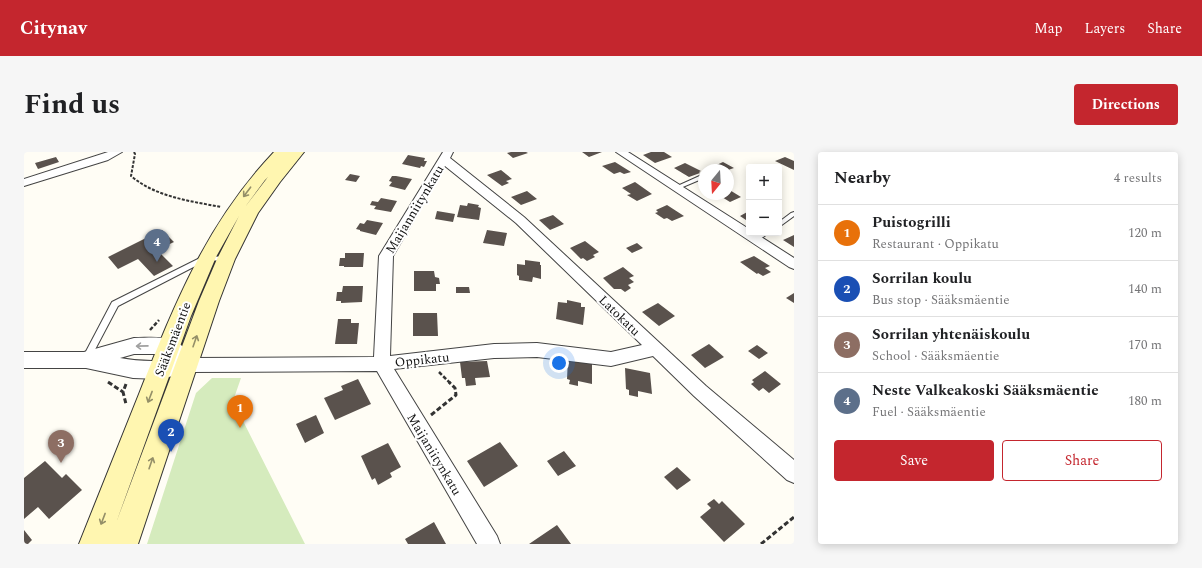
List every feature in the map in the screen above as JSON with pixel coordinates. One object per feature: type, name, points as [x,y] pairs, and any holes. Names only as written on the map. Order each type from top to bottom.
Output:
[{"type":"main road","name":"Sääksmäentie","points":[[216,259],[215,240],[238,203],[262,173],[282,152]]},
{"type":"main road","name":"Sääksmäentie","points":[[123,544],[178,355],[194,283],[216,259],[274,179],[297,152]]},
{"type":"main road","name":"Sääksmäentie","points":[[94,544],[160,370],[178,355]]},
{"type":"street","points":[[24,183],[117,152]]},
{"type":"street","points":[[621,152],[676,188],[746,228]]},
{"type":"street","name":"Latokatu","points":[[446,155],[520,220],[655,349],[794,473]]},
{"type":"street","name":"Maijanniitynkatu","points":[[382,364],[386,256],[446,155]]},
{"type":"street","points":[[761,236],[794,264]]},
{"type":"street","points":[[86,360],[134,346],[178,355]]},
{"type":"street","name":"Oppikatu","points":[[178,355],[382,364],[494,351],[537,350],[611,358],[655,349]]},
{"type":"street","points":[[24,360],[86,360],[122,368],[160,370]]},
{"type":"street","name":"Maijaniitynkatu","points":[[382,364],[489,544]]},
{"type":"lane","points":[[676,188],[698,179]]},
{"type":"lane","points":[[782,222],[792,214]]},
{"type":"lane","points":[[86,360],[115,304],[216,259]]},
{"type":"path","points":[[134,152],[135,154],[131,176],[136,182],[173,196],[224,208]]},
{"type":"path","points":[[417,423],[439,410],[456,395],[455,388],[444,375],[419,360]]},
{"type":"path","points":[[761,544],[794,517]]},
{"type":"green space","points":[[212,378],[241,378],[233,401],[305,544],[147,544],[196,393]]},
{"type":"building","points":[[582,152],[602,152],[589,157]]},
{"type":"building","points":[[651,152],[664,152],[672,157],[655,163],[643,155]]},
{"type":"building","points":[[507,153],[528,153],[513,158]]},
{"type":"building","points":[[408,155],[425,158],[424,161],[427,161],[424,167],[421,166],[420,168],[402,164]]},
{"type":"building","points":[[56,157],[59,162],[38,169],[35,163]]},
{"type":"building","points":[[785,157],[794,161],[794,170],[782,164],[775,161]]},
{"type":"building","points":[[615,162],[631,172],[624,174],[620,172],[614,174],[602,166]]},
{"type":"building","points":[[685,163],[698,170],[698,174],[689,177],[674,168]]},
{"type":"building","points":[[501,170],[512,179],[506,181],[509,183],[502,186],[487,175]]},
{"type":"building","points":[[350,174],[360,176],[356,182],[345,180]]},
{"type":"building","points":[[392,176],[412,179],[405,190],[389,186],[392,182],[389,181]]},
{"type":"building","points":[[635,182],[652,194],[637,201],[627,195],[631,194],[622,188]]},
{"type":"building","points":[[527,191],[537,199],[521,205],[511,197]]},
{"type":"building","points":[[734,193],[741,197],[730,202],[727,200],[734,200]]},
{"type":"building","points":[[381,198],[397,201],[391,212],[374,209],[376,206],[370,205],[372,201],[378,202]]},
{"type":"building","points":[[468,203],[479,205],[478,207],[481,208],[479,220],[457,217],[460,205],[467,206]]},
{"type":"building","points":[[667,205],[684,216],[672,221],[667,218],[664,219],[655,213],[658,212],[656,210]]},
{"type":"building","points":[[437,211],[455,214],[453,222],[435,219]]},
{"type":"building","points":[[746,213],[746,220],[740,216]]},
{"type":"building","points":[[553,215],[564,224],[550,230],[539,220]]},
{"type":"building","points":[[367,220],[383,223],[376,235],[356,229],[360,223],[364,224]]},
{"type":"building","points":[[162,230],[174,242],[157,250],[173,266],[154,276],[138,259],[118,269],[108,257]]},
{"type":"building","points":[[487,230],[507,233],[504,246],[483,243]]},
{"type":"building","points":[[794,235],[794,247],[783,240]]},
{"type":"building","points":[[585,241],[599,252],[593,255],[595,257],[587,261],[583,258],[581,259],[570,248]]},
{"type":"building","points":[[637,243],[643,248],[632,253],[626,248]]},
{"type":"building","points":[[345,253],[364,253],[363,267],[339,266],[340,258],[345,258]]},
{"type":"building","points":[[754,256],[770,266],[765,268],[771,272],[763,276],[758,273],[757,274],[740,262]]},
{"type":"building","points":[[525,260],[540,262],[541,279],[533,277],[532,282],[519,280],[519,276],[517,275],[517,264],[525,265]]},
{"type":"building","points":[[623,267],[634,276],[629,278],[634,282],[628,285],[631,288],[625,292],[621,289],[614,289],[603,278]]},
{"type":"building","points":[[414,271],[434,271],[435,277],[439,278],[440,284],[436,284],[436,291],[414,291]]},
{"type":"building","points":[[343,286],[363,286],[362,302],[341,303],[341,301],[336,301],[337,292],[342,292]]},
{"type":"building","points":[[456,287],[469,287],[470,293],[456,293]]},
{"type":"building","points":[[794,293],[794,303],[786,298]]},
{"type":"building","points":[[567,300],[581,303],[581,307],[585,307],[583,325],[556,319],[558,302],[567,303]]},
{"type":"building","points":[[658,303],[675,316],[659,326],[642,312]]},
{"type":"building","points":[[413,313],[437,313],[438,336],[413,336]]},
{"type":"building","points":[[338,319],[351,319],[351,323],[359,323],[357,344],[335,344]]},
{"type":"building","points":[[709,344],[724,357],[705,368],[691,355]]},
{"type":"building","points":[[757,345],[768,353],[759,359],[748,351]]},
{"type":"building","points":[[568,358],[592,363],[592,384],[578,381],[578,386],[569,384],[570,380],[567,379]]},
{"type":"building","points":[[487,361],[490,377],[475,378],[476,385],[466,386],[465,378],[462,378],[460,362]]},
{"type":"building","points":[[625,368],[650,373],[652,394],[638,391],[638,397],[629,395],[629,390],[626,389]]},
{"type":"building","points":[[765,371],[781,384],[769,393],[763,388],[759,391],[751,384],[754,382],[752,380]]},
{"type":"building","points":[[358,379],[371,404],[335,420],[324,398],[343,390],[341,386]]},
{"type":"building","points":[[316,415],[324,433],[305,443],[296,424]]},
{"type":"building","points":[[500,442],[518,466],[484,487],[467,461]]},
{"type":"building","points":[[388,443],[401,467],[390,473],[392,477],[378,485],[375,478],[372,480],[361,456]]},
{"type":"building","points":[[564,451],[576,466],[558,476],[547,461]]},
{"type":"building","points":[[45,461],[62,478],[66,474],[82,490],[49,519],[38,507],[24,519],[24,478]]},
{"type":"building","points":[[677,467],[691,480],[677,490],[664,477]]},
{"type":"building","points":[[714,499],[719,504],[722,501],[745,524],[724,542],[700,517],[711,508],[707,504]]},
{"type":"building","points":[[434,522],[446,544],[408,544],[405,539]]},
{"type":"building","points":[[557,525],[571,544],[529,544]]},
{"type":"building","points":[[24,530],[32,540],[28,544],[24,544]]},
{"type":"place","name":"Neste Valkeakoski Sääksmäentie","points":[[157,262]]},
{"type":"place","name":"Puistogrilli","points":[[240,428]]},
{"type":"place","name":"Sorrilan koulu","points":[[171,452]]},
{"type":"place","name":"Sorrilan yhtenäiskoulu","points":[[61,463]]}]
